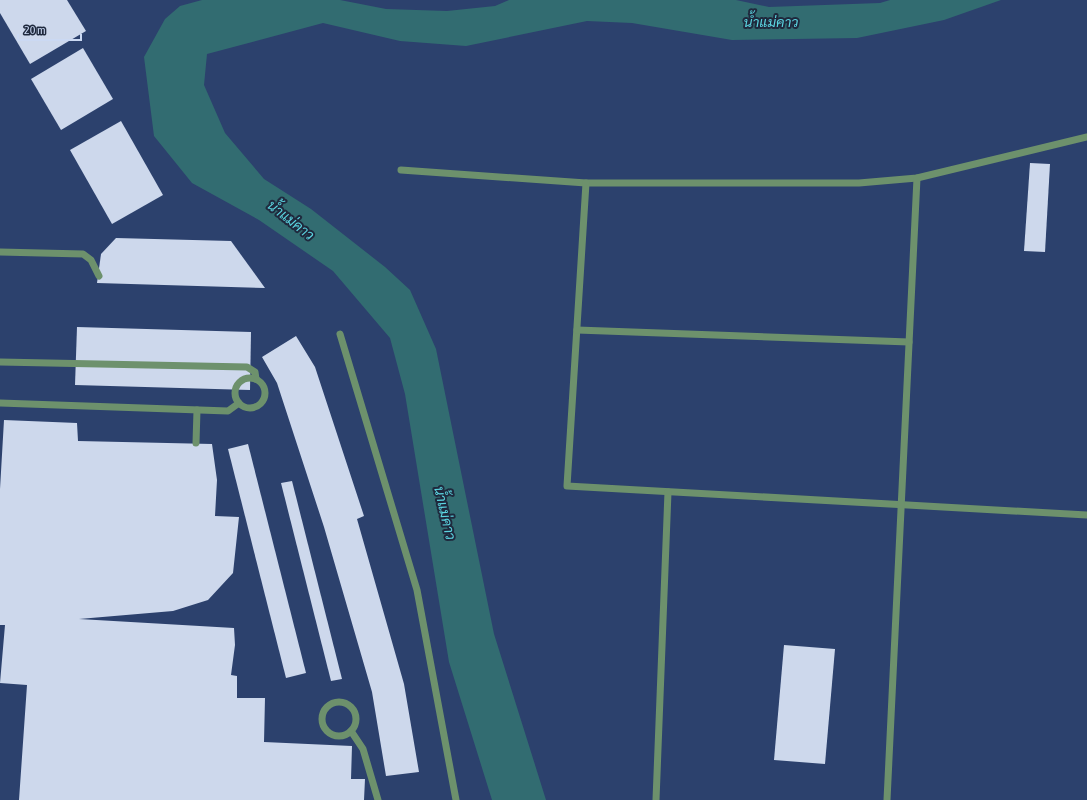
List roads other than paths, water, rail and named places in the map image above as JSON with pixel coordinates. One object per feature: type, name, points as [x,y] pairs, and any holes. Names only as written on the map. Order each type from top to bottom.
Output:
[{"type":"street","points":[[401,170],[586,184],[859,183],[917,178],[1087,137]]},
{"type":"street","points":[[887,800],[917,178]]},
{"type":"street","points":[[586,184],[567,486],[1087,515]]},
{"type":"street","points":[[0,252],[83,254],[91,260],[99,276]]},
{"type":"street","points":[[577,330],[909,342]]},
{"type":"street","points":[[340,334],[417,590],[456,800]]},
{"type":"street","points":[[0,362],[247,367],[255,372],[256,379],[265,390],[264,399],[260,404],[252,408],[243,406],[239,403],[236,394],[238,385],[246,379],[256,379]]},
{"type":"street","points":[[0,403],[228,411],[239,403]]},
{"type":"street","points":[[196,444],[197,410]]},
{"type":"street","points":[[656,800],[668,492]]},
{"type":"street","points":[[340,701],[352,707],[355,712],[356,721],[351,731],[346,735],[337,736],[331,734],[324,728],[322,715],[329,704],[340,701]]},
{"type":"street","points":[[351,731],[363,749],[378,800]]},
{"type":"water","name":"น้ำแม่คาว","points":[[202,0],[340,0],[386,9],[447,11],[495,6],[509,0],[736,0],[769,7],[880,3],[890,0],[1001,0],[944,20],[857,38],[732,40],[632,23],[587,21],[466,46],[400,41],[323,23],[207,54],[204,85],[225,133],[264,179],[311,209],[385,267],[410,290],[436,349],[494,634],[546,800],[492,800],[449,662],[405,394],[390,338],[333,271],[259,220],[192,183],[154,136],[144,57],[165,19],[180,6]]}]
